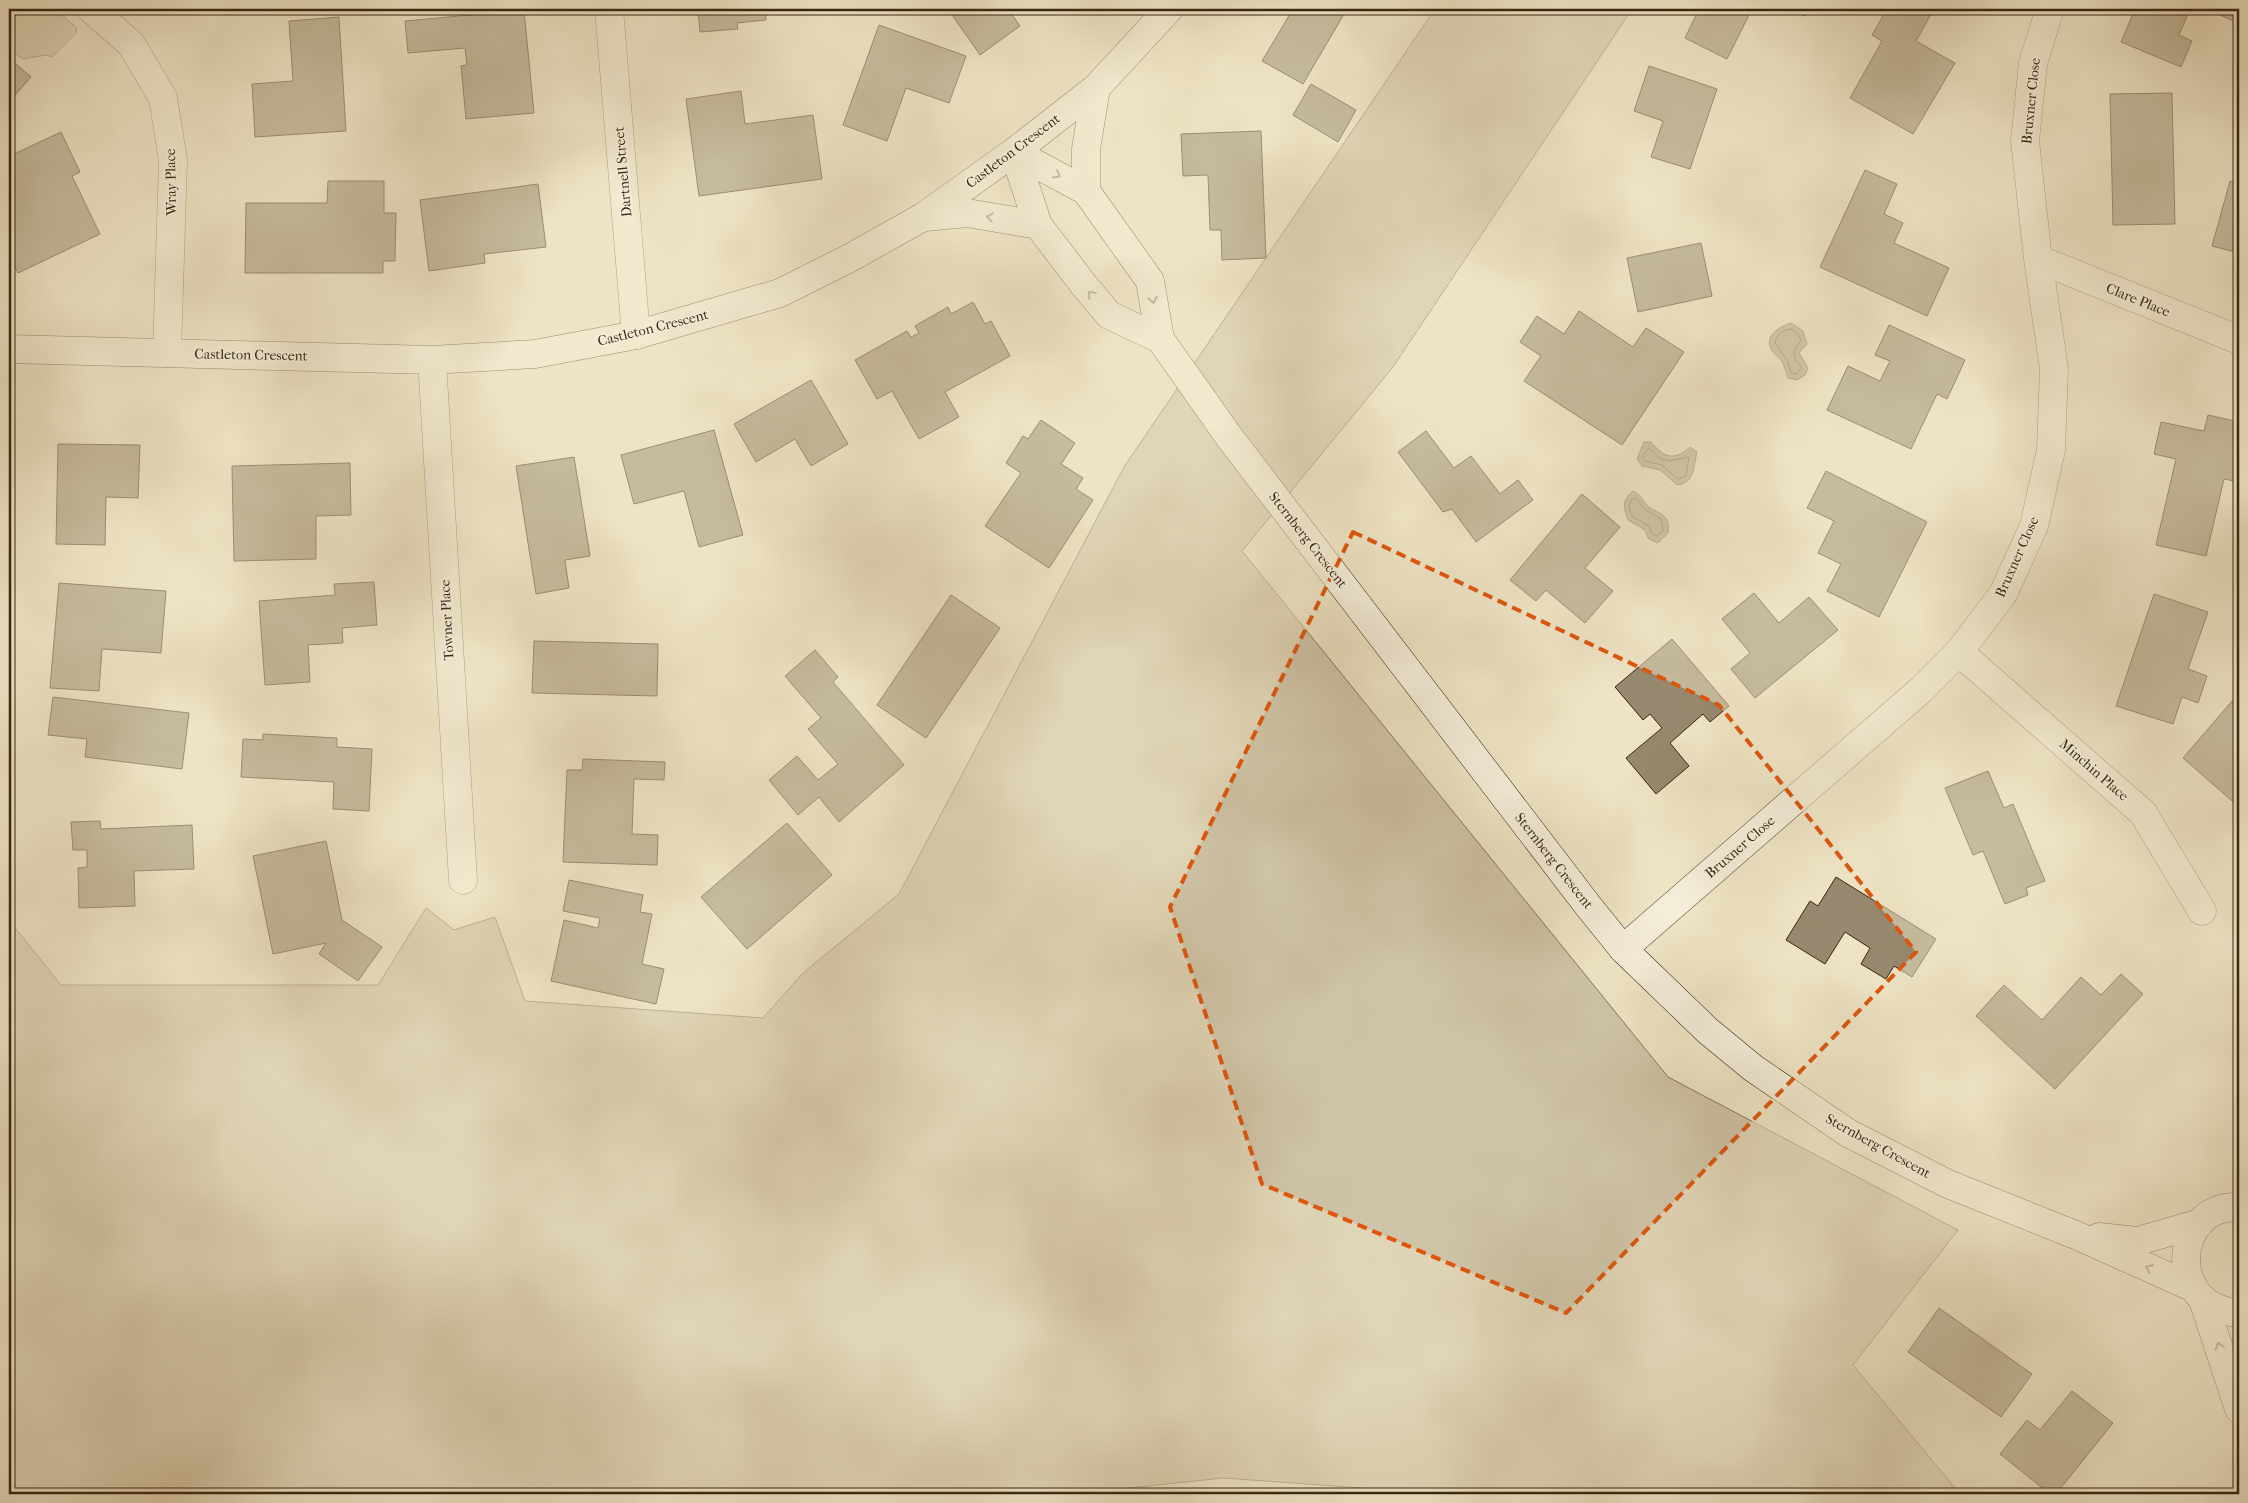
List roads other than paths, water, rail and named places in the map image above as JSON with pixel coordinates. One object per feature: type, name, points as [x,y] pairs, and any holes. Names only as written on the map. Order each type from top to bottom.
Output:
[{"type":"street","name":"Wray Place","points":[[91,9],[131,44],[163,98],[173,160],[167,353]]},
{"type":"street","name":"Dartnell Street","points":[[609,9],[636,335]]},
{"type":"street","name":"Castleton Crescent","points":[[9,349],[432,360],[535,354],[636,335],[780,293],[848,259],[923,217],[1014,152],[1096,88],[1169,9]]},
{"type":"street","name":"Bruxner Close","points":[[1624,949],[1922,689],[1959,652],[2003,594],[2034,526],[2051,450],[2054,369],[2038,259],[2025,142],[2033,63],[2050,9]]},
{"type":"street","points":[[1086,191],[1086,149],[1096,88]]},
{"type":"street","name":"Sternberg Crescent","points":[[1014,152],[1086,191],[1150,281],[1160,339],[1258,476],[1589,907],[1624,949],[1708,1031],[1738,1056],[1848,1133],[1948,1184],[2078,1236],[2198,1294],[2209,1305],[2226,1313],[2239,1313]]},
{"type":"street","name":"Sternberg Crescent","points":[[1014,152],[1038,226],[1083,284],[1109,315],[1160,339]]},
{"type":"street","points":[[923,217],[967,213],[1038,226]]},
{"type":"street","name":"Clare Place","points":[[2038,259],[2239,340]]},
{"type":"street","name":"Towner Place","points":[[432,360],[463,880]]},
{"type":"street","name":"Minchin Place","points":[[1959,652],[2143,812],[2202,911]]},
{"type":"street","name":"Sternberg Crescent","points":[[2078,1236],[2138,1241],[2200,1223],[2215,1212],[2239,1207]]},
{"type":"street","points":[[2200,1223],[2190,1239],[2185,1257],[2187,1276],[2198,1294],[2239,1409]]},
{"type":"water","points":[[1791,323],[1803,331],[1807,344],[1799,353],[1808,368],[1805,375],[1797,380],[1788,378],[1783,363],[1772,351],[1769,341],[1777,330]]},
{"type":"water","points":[[1644,442],[1651,442],[1660,451],[1669,456],[1679,455],[1690,447],[1697,452],[1694,469],[1690,478],[1683,484],[1677,485],[1660,470],[1642,466],[1637,459]]},
{"type":"water","points":[[1633,491],[1648,506],[1666,518],[1668,533],[1658,543],[1648,538],[1645,530],[1628,520],[1624,504]]}]
